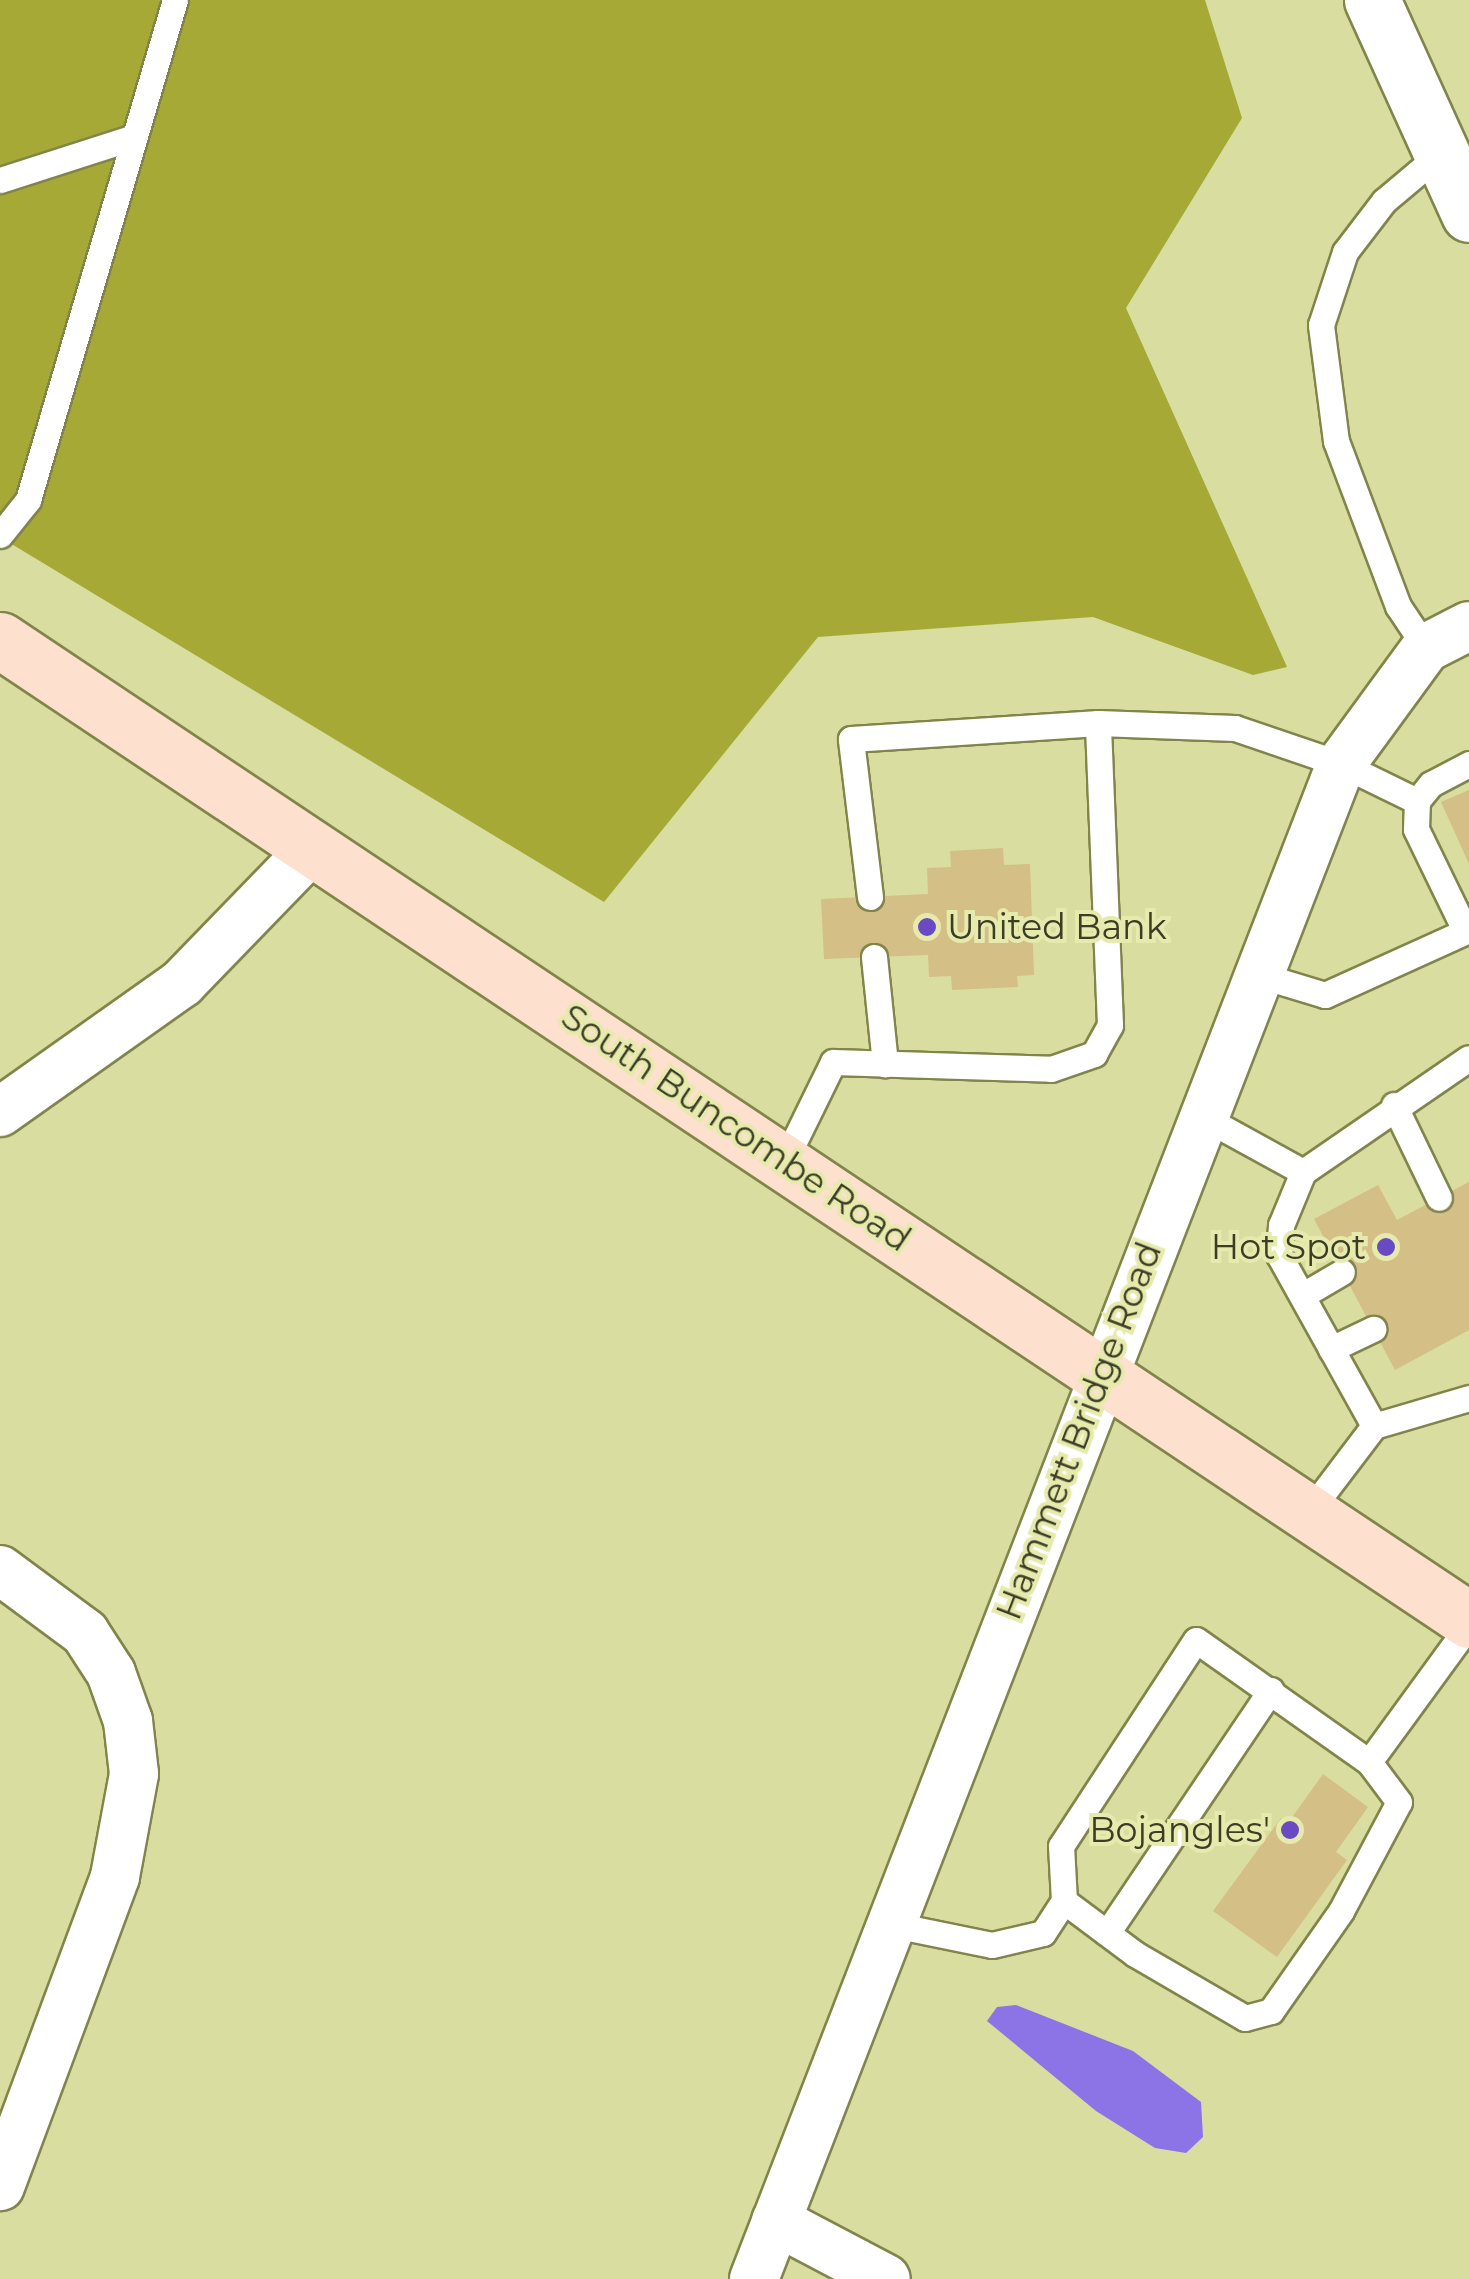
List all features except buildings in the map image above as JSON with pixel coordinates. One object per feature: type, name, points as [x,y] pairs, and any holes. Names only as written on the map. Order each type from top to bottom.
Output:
[{"type":"main road","points":[[1372,0],[1469,214]]},
{"type":"main road","name":"South Buncombe Road","points":[[0,640],[785,1160],[1469,1622]]},
{"type":"street","name":"Hammett Bridge Road","points":[[754,2279],[1101,1375],[1341,764],[1426,648],[1469,626]]},
{"type":"street","points":[[0,1112],[182,983],[313,848]]},
{"type":"street","points":[[0,2186],[116,1877],[134,1774],[128,1721],[111,1673],[85,1633],[1,1573]]},
{"type":"street","points":[[776,2221],[886,2279]]},
{"type":"lane","points":[[0,535],[28,500],[176,0]]},
{"type":"lane","points":[[0,180],[134,137]]},
{"type":"lane","points":[[1426,648],[1398,606],[1336,442],[1321,324],[1344,252],[1384,200],[1441,152]]},
{"type":"lane","points":[[785,1160],[833,1062],[1050,1069],[1094,1054],[1110,1025],[1098,723]]},
{"type":"lane","points":[[870,897],[851,740],[1098,723],[1235,728],[1341,764],[1417,801]]},
{"type":"lane","points":[[1258,975],[1325,995],[1467,930],[1416,829],[1417,801],[1431,784],[1469,764]]},
{"type":"lane","points":[[874,957],[885,1064]]},
{"type":"lane","points":[[1374,1426],[1278,1254],[1281,1224],[1302,1172],[1394,1105],[1469,1058]]},
{"type":"lane","points":[[1394,1105],[1439,1198]]},
{"type":"lane","points":[[1203,1117],[1302,1172]]},
{"type":"lane","points":[[1303,1295],[1342,1272]]},
{"type":"lane","points":[[1331,1349],[1373,1329]]},
{"type":"lane","points":[[1308,1513],[1374,1426],[1467,1394]]},
{"type":"lane","points":[[1369,1762],[1469,1622]]},
{"type":"lane","points":[[889,1924],[992,1945],[1043,1933],[1064,1901],[1061,1846],[1196,1640],[1369,1762],[1399,1802],[1341,1912],[1271,2011],[1245,2018],[1106,1933],[1064,1901]]},
{"type":"lane","points":[[1106,1933],[1272,1690]]},
{"type":"shaded area","points":[[0,0],[1205,0],[1242,118],[1126,308],[1287,667],[1253,675],[1093,617],[818,637],[604,902],[0,537]]},
{"type":"shaded area","points":[[1016,2005],[1133,2051],[1201,2102],[1203,2137],[1186,2153],[1155,2148],[1096,2111],[987,2021],[997,2007]]},
{"type":"place","name":"United Bank","points":[[927,927]]},
{"type":"place","name":"Hot Spot","points":[[1386,1247]]},
{"type":"place","name":"Bojangles'","points":[[1290,1830]]}]
